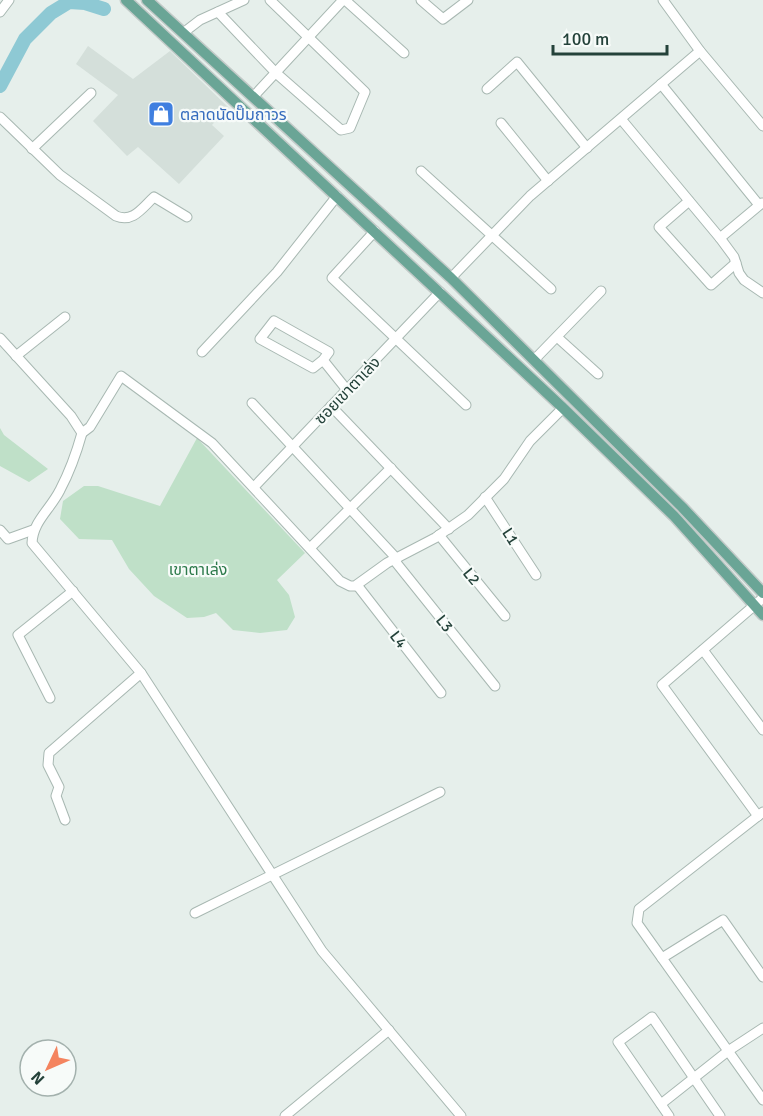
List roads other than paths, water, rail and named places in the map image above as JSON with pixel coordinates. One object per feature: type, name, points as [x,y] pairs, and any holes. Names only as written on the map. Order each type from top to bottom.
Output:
[{"type":"main road","points":[[126,0],[440,292],[674,516],[759,602],[763,615]]},
{"type":"main road","points":[[147,0],[451,278],[682,507],[763,593]]},
{"type":"street","points":[[0,12],[9,0]]},
{"type":"street","points":[[183,33],[200,20],[244,0]]},
{"type":"street","points":[[218,12],[276,73],[341,130],[350,128],[365,92],[270,0]]},
{"type":"street","points":[[253,97],[344,0],[405,53]]},
{"type":"street","points":[[421,0],[442,19],[468,0]]},
{"type":"street","points":[[663,0],[700,51],[763,126]]},
{"type":"street","points":[[451,278],[511,214],[700,51]]},
{"type":"street","points":[[487,89],[517,62],[587,148]]},
{"type":"street","points":[[661,84],[761,203],[720,238]]},
{"type":"street","points":[[32,149],[91,93]]},
{"type":"street","points":[[0,117],[60,175],[116,216],[131,218],[154,197],[187,217]]},
{"type":"street","points":[[621,119],[720,238],[734,257],[744,280],[763,293]]},
{"type":"street","points":[[501,123],[548,181]]},
{"type":"street","points":[[422,171],[551,289]]},
{"type":"street","points":[[202,352],[277,272],[337,196]]},
{"type":"street","points":[[689,201],[659,227],[711,285],[736,263]]},
{"type":"street","points":[[375,231],[332,278],[466,405]]},
{"type":"street","points":[[534,360],[601,291]]},
{"type":"street","name":"ซอยเขาตาเล่ง","points":[[254,487],[440,292]]},
{"type":"street","points":[[16,356],[65,317]]},
{"type":"street","points":[[274,321],[329,352],[323,360],[313,368],[260,339],[274,321]]},
{"type":"street","points":[[557,336],[598,374]]},
{"type":"street","points":[[0,338],[71,416],[82,433]]},
{"type":"street","points":[[323,360],[347,390]]},
{"type":"street","points":[[460,1116],[322,951],[141,673],[32,543],[33,530],[62,487],[82,433],[90,428],[121,376],[201,434],[254,487],[340,581],[350,586],[357,585],[395,559],[440,535],[468,515],[504,479],[530,441],[562,408]]},
{"type":"street","name":"L3","points":[[252,403],[395,559],[495,686]]},
{"type":"street","points":[[331,406],[449,529]]},
{"type":"street","points":[[310,548],[391,468]]},
{"type":"street","name":"L1","points":[[485,497],[536,575]]},
{"type":"street","points":[[0,530],[4,541],[33,530]]},
{"type":"street","name":"L2","points":[[440,535],[506,616]]},
{"type":"street","name":"L4","points":[[357,585],[441,693]]},
{"type":"street","points":[[50,698],[18,635],[73,591]]},
{"type":"street","points":[[759,602],[662,685],[760,814],[639,909],[637,923],[763,1100]]},
{"type":"street","points":[[703,650],[763,730]]},
{"type":"street","points":[[65,820],[56,796],[59,787],[48,765],[49,753],[141,673]]},
{"type":"street","points":[[195,913],[440,792]]},
{"type":"street","points":[[662,958],[723,920],[763,977]]},
{"type":"street","points":[[669,1116],[618,1042],[652,1017],[720,1116]]},
{"type":"street","points":[[661,1104],[728,1051],[763,1028]]},
{"type":"street","points":[[285,1116],[389,1030]]},
{"type":"waterway","points":[[0,86],[25,39],[51,13],[69,2],[85,3],[104,9]]},
{"type":"place","name":"ตลาดนัดปั๊มถาวร","points":[[161,114]]},
{"type":"park label","name":"เขาตาเล่ง","points":[[198,569]]}]
